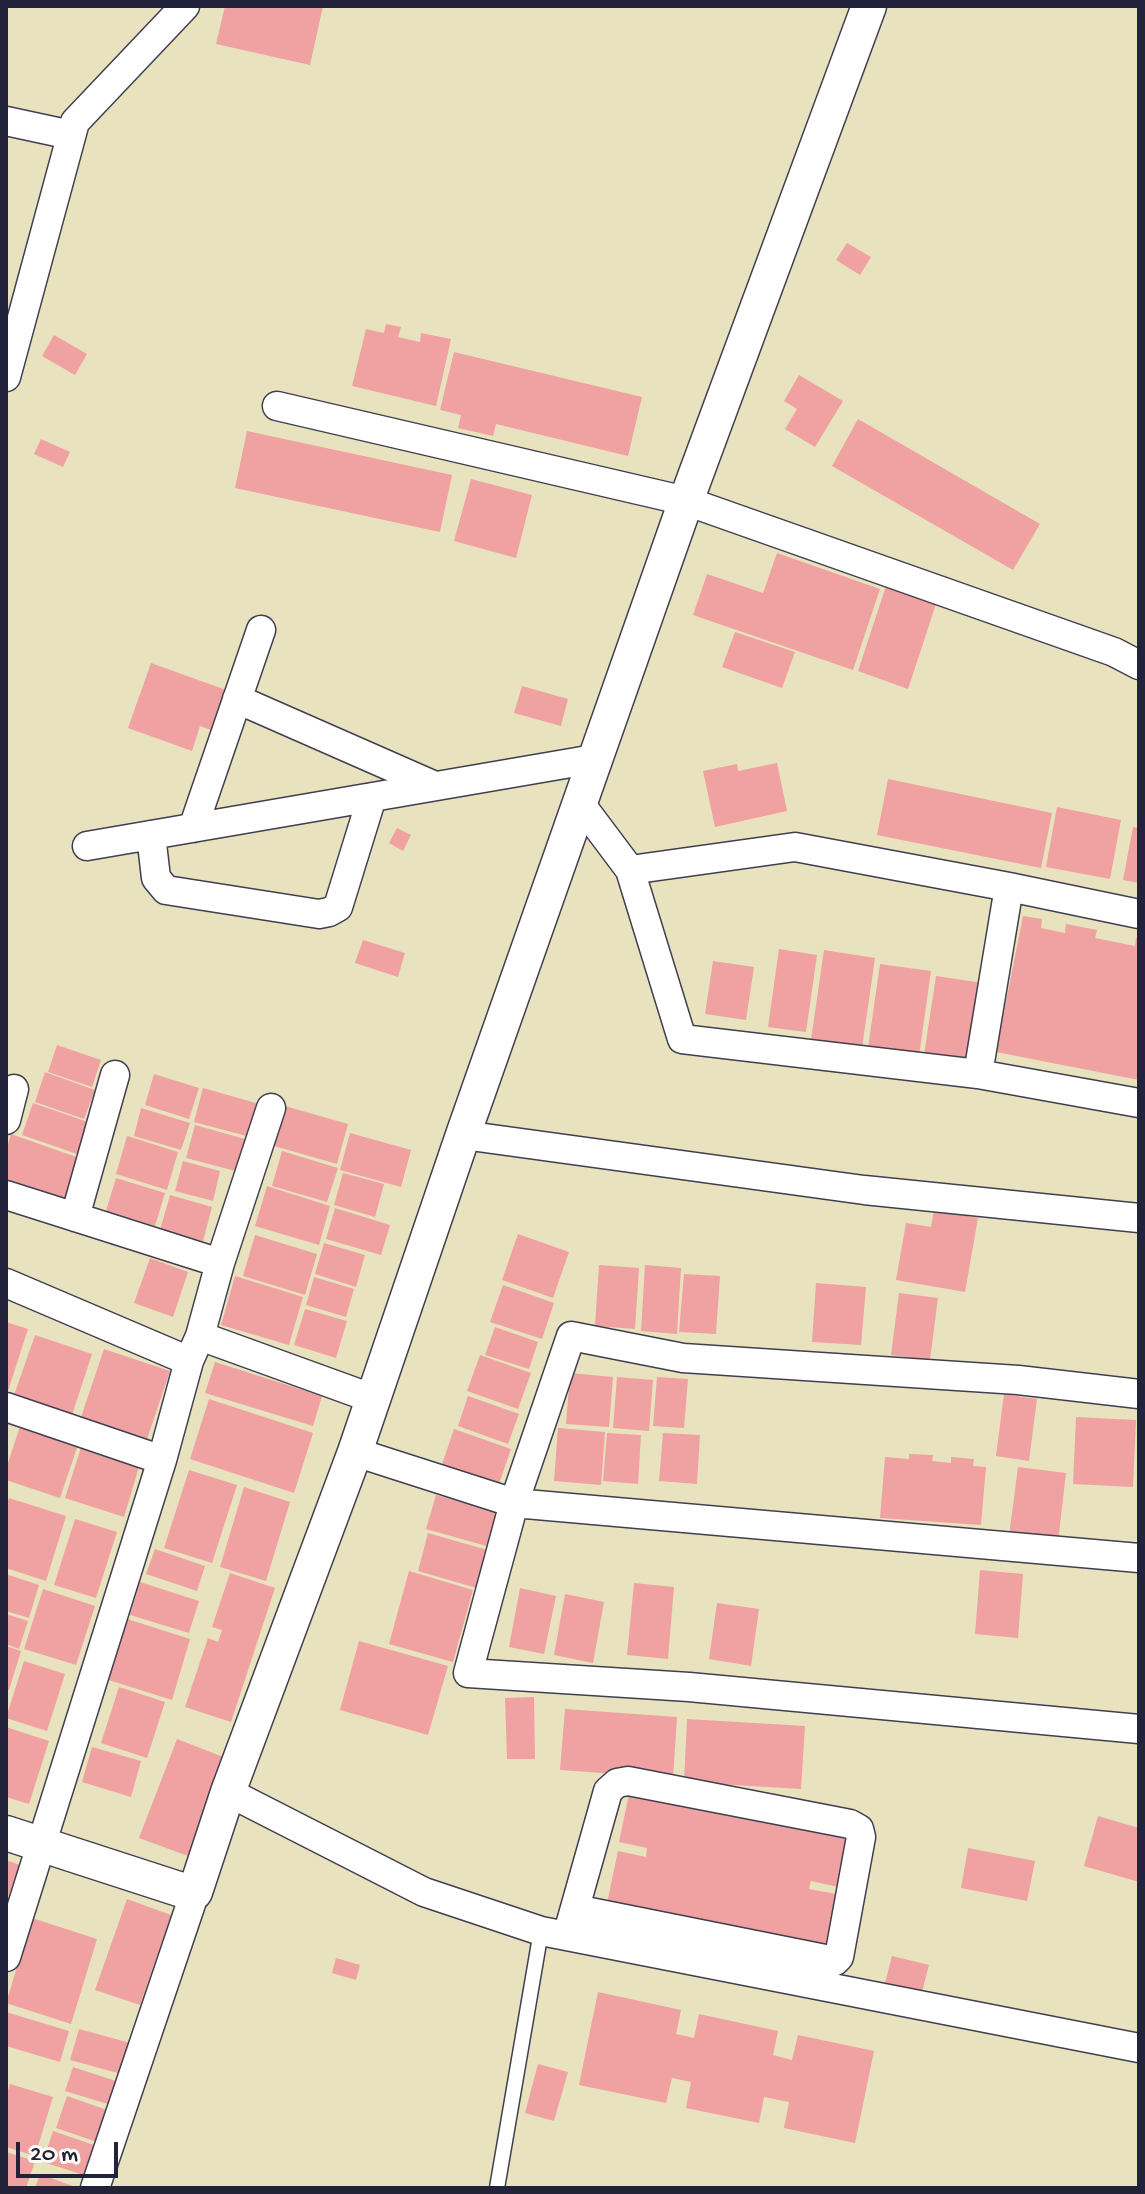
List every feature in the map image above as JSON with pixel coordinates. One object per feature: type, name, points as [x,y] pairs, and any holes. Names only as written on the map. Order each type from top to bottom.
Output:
[{"type":"street","points":[[6,377],[75,122],[185,6]]},
{"type":"street","points":[[95,2188],[228,1792],[374,1399],[594,759],[869,6]]},
{"type":"street","points":[[6,121],[71,135]]},
{"type":"street","points":[[277,406],[686,501],[1114,652],[1139,665]]},
{"type":"street","points":[[193,828],[261,630]]},
{"type":"street","points":[[237,699],[435,786]]},
{"type":"street","points":[[87,846],[594,759]]},
{"type":"street","points":[[151,835],[156,878],[166,890],[319,914],[338,907],[372,797]]},
{"type":"street","points":[[579,802],[630,870],[682,1039],[978,1074],[1139,1103]]},
{"type":"street","points":[[630,870],[795,847],[1139,914]]},
{"type":"street","points":[[978,1074],[1009,887]]},
{"type":"street","points":[[75,1217],[115,1075]]},
{"type":"street","points":[[6,1120],[14,1089]]},
{"type":"street","points":[[6,1957],[162,1460],[220,1263],[271,1108]]},
{"type":"street","points":[[463,1135],[864,1190],[1139,1218]]},
{"type":"street","points":[[6,1195],[220,1263]]},
{"type":"street","points":[[6,1283],[194,1349],[374,1399]]},
{"type":"street","points":[[1139,1394],[1018,1380],[683,1358],[571,1336],[514,1503],[468,1673],[689,1687],[1139,1729]]},
{"type":"street","points":[[8,1415],[162,1460]]},
{"type":"street","points":[[355,1452],[514,1503],[1139,1558]]},
{"type":"street","points":[[628,1781],[850,1824],[859,1829],[861,1837],[839,1957],[835,1961],[561,1925],[608,1791],[617,1783],[628,1781]]},
{"type":"street","points":[[228,1792],[424,1892],[561,1925],[1139,2048]]},
{"type":"street","points":[[6,1833],[195,1892]]},
{"type":"lane","points":[[497,2188],[561,1925]]},
{"type":"building","points":[[225,6],[323,6],[310,65],[216,44]]},
{"type":"building","points":[[847,243],[871,257],[860,275],[836,260]]},
{"type":"building","points":[[386,324],[401,327],[398,337],[420,342],[421,333],[451,339],[436,406],[352,386],[366,329],[384,333]]},
{"type":"building","points":[[54,335],[87,354],[75,375],[42,356]]},
{"type":"building","points":[[454,352],[642,397],[628,456],[496,424],[493,436],[458,428],[461,415],[440,410]]},
{"type":"building","points":[[799,375],[843,401],[815,447],[785,429],[797,409],[784,401]]},
{"type":"building","points":[[858,419],[1040,524],[1013,570],[832,466]]},
{"type":"building","points":[[247,431],[452,475],[440,532],[235,488]]},
{"type":"building","points":[[41,439],[70,452],[63,467],[34,454]]},
{"type":"building","points":[[471,479],[532,495],[516,558],[454,541]]},
{"type":"building","points":[[777,553],[880,589],[853,670],[693,615],[707,574],[763,593]]},
{"type":"building","points":[[886,586],[936,604],[908,689],[858,671]]},
{"type":"building","points":[[735,632],[795,652],[782,688],[722,667]]},
{"type":"building","points":[[151,663],[226,690],[211,730],[200,726],[192,751],[128,728]]},
{"type":"building","points":[[522,686],[568,699],[561,726],[514,713]]},
{"type":"building","points":[[777,763],[787,811],[715,827],[703,771],[737,764],[738,771]]},
{"type":"building","points":[[888,779],[1052,813],[1041,868],[877,835]]},
{"type":"building","points":[[1057,807],[1121,820],[1110,879],[1046,867]]},
{"type":"building","points":[[1133,827],[1139,828],[1139,883],[1123,880]]},
{"type":"building","points":[[397,828],[411,835],[403,851],[389,843]]},
{"type":"building","points":[[1023,916],[1042,919],[1041,928],[1065,933],[1066,924],[1097,930],[1095,938],[1135,946],[1136,938],[1139,939],[1139,1080],[996,1052]]},
{"type":"building","points":[[363,940],[405,953],[398,977],[355,963]]},
{"type":"building","points":[[779,949],[817,955],[806,1032],[768,1027]]},
{"type":"building","points":[[824,950],[875,958],[862,1048],[811,1040]]},
{"type":"building","points":[[713,961],[754,967],[746,1020],[705,1014]]},
{"type":"building","points":[[880,964],[931,971],[919,1056],[868,1048]]},
{"type":"building","points":[[936,976],[983,983],[972,1062],[924,1055]]},
{"type":"building","points":[[57,1045],[101,1060],[92,1087],[48,1072]]},
{"type":"building","points":[[45,1072],[95,1090],[84,1119],[35,1102]]},
{"type":"building","points":[[154,1074],[199,1088],[189,1119],[145,1105]]},
{"type":"building","points":[[203,1088],[263,1105],[254,1138],[194,1122]]},
{"type":"building","points":[[33,1103],[88,1122],[77,1154],[22,1135]]},
{"type":"building","points":[[285,1106],[348,1124],[337,1164],[274,1146]]},
{"type":"building","points":[[141,1108],[190,1123],[181,1150],[134,1136]]},
{"type":"building","points":[[195,1125],[252,1141],[243,1173],[186,1158]]},
{"type":"building","points":[[350,1133],[411,1150],[401,1187],[340,1170]]},
{"type":"building","points":[[11,1134],[85,1160],[71,1201],[6,1179],[6,1151]]},
{"type":"building","points":[[127,1136],[178,1152],[167,1190],[116,1174]]},
{"type":"building","points":[[282,1151],[338,1168],[327,1202],[272,1186]]},
{"type":"building","points":[[183,1161],[220,1171],[213,1201],[175,1191]]},
{"type":"building","points":[[343,1173],[384,1184],[375,1217],[334,1205]]},
{"type":"building","points":[[116,1178],[165,1193],[155,1226],[106,1211]]},
{"type":"building","points":[[267,1186],[330,1206],[319,1245],[255,1226]]},
{"type":"building","points":[[170,1195],[212,1207],[203,1241],[160,1230]]},
{"type":"building","points":[[335,1208],[390,1225],[381,1255],[326,1239]]},
{"type":"building","points":[[934,1210],[978,1218],[965,1292],[896,1280],[906,1223],[931,1227]]},
{"type":"building","points":[[518,1234],[569,1252],[553,1298],[502,1280]]},
{"type":"building","points":[[255,1235],[317,1254],[305,1295],[243,1276]]},
{"type":"building","points":[[324,1243],[365,1255],[356,1287],[315,1274]]},
{"type":"building","points":[[150,1258],[188,1272],[173,1317],[134,1303]]},
{"type":"building","points":[[599,1265],[639,1268],[635,1329],[595,1326]]},
{"type":"building","points":[[645,1265],[681,1268],[677,1334],[641,1331]]},
{"type":"building","points":[[684,1274],[720,1276],[716,1334],[679,1332]]},
{"type":"building","points":[[235,1276],[303,1297],[289,1345],[221,1325]]},
{"type":"building","points":[[314,1277],[354,1289],[346,1317],[306,1305]]},
{"type":"building","points":[[816,1283],[866,1287],[861,1345],[812,1342]]},
{"type":"building","points":[[503,1285],[554,1303],[542,1339],[490,1322]]},
{"type":"building","points":[[899,1293],[938,1298],[930,1360],[891,1355]]},
{"type":"building","points":[[305,1309],[347,1321],[336,1358],[294,1345]]},
{"type":"building","points":[[6,1322],[28,1329],[7,1394],[6,1394]]},
{"type":"building","points":[[495,1327],[538,1342],[529,1369],[485,1355]]},
{"type":"building","points":[[35,1335],[92,1354],[71,1418],[13,1398]]},
{"type":"building","points":[[104,1349],[170,1371],[145,1445],[79,1423]]},
{"type":"building","points":[[480,1355],[531,1373],[518,1409],[467,1391]]},
{"type":"building","points":[[215,1362],[322,1396],[313,1426],[205,1393]]},
{"type":"building","points":[[570,1373],[613,1377],[609,1427],[566,1424]]},
{"type":"building","points":[[617,1377],[653,1380],[649,1431],[613,1428]]},
{"type":"building","points":[[657,1377],[688,1379],[684,1428],[653,1426]]},
{"type":"building","points":[[1004,1394],[1037,1399],[1029,1461],[996,1456]]},
{"type":"building","points":[[468,1396],[519,1414],[508,1444],[458,1426]]},
{"type":"building","points":[[209,1399],[313,1433],[294,1493],[190,1459]]},
{"type":"building","points":[[1076,1417],[1136,1420],[1133,1487],[1073,1484]]},
{"type":"building","points":[[22,1420],[80,1439],[60,1498],[6,1480],[6,1469]]},
{"type":"building","points":[[558,1428],[605,1432],[601,1485],[554,1481]]},
{"type":"building","points":[[454,1429],[511,1449],[498,1487],[441,1467]]},
{"type":"building","points":[[607,1433],[641,1435],[638,1484],[603,1481]]},
{"type":"building","points":[[663,1433],[700,1435],[697,1484],[659,1481]]},
{"type":"building","points":[[84,1438],[142,1457],[124,1517],[65,1498]]},
{"type":"building","points":[[909,1454],[933,1455],[932,1461],[951,1463],[951,1457],[974,1459],[973,1466],[986,1467],[981,1525],[880,1518],[885,1457],[909,1459]]},
{"type":"building","points":[[1018,1467],[1066,1473],[1058,1542],[1009,1536]]},
{"type":"building","points":[[189,1470],[237,1485],[212,1563],[164,1548]]},
{"type":"building","points":[[244,1487],[290,1502],[266,1581],[220,1567]]},
{"type":"building","points":[[436,1495],[500,1513],[490,1547],[426,1529]]},
{"type":"building","points":[[9,1498],[66,1516],[46,1581],[6,1568],[6,1507]]},
{"type":"building","points":[[75,1519],[117,1532],[96,1598],[54,1585]]},
{"type":"building","points":[[428,1533],[491,1551],[480,1589],[418,1571]]},
{"type":"building","points":[[155,1549],[205,1566],[197,1591],[146,1574]]},
{"type":"building","points":[[980,1570],[1023,1574],[1018,1638],[975,1634]]},
{"type":"building","points":[[409,1571],[473,1590],[453,1662],[389,1644]]},
{"type":"building","points":[[230,1573],[275,1588],[231,1722],[185,1707],[208,1638],[218,1642],[222,1630],[212,1627]]},
{"type":"building","points":[[6,1574],[39,1585],[29,1618],[6,1611]]},
{"type":"building","points":[[140,1582],[199,1601],[189,1633],[130,1615]]},
{"type":"building","points":[[634,1583],[674,1587],[668,1659],[627,1655]]},
{"type":"building","points":[[520,1588],[556,1596],[544,1654],[509,1647]]},
{"type":"building","points":[[43,1589],[95,1606],[76,1665],[24,1649]]},
{"type":"building","points":[[565,1594],[604,1602],[593,1663],[554,1655]]},
{"type":"building","points":[[717,1603],[759,1609],[751,1666],[709,1659]]},
{"type":"building","points":[[6,1614],[28,1621],[19,1649],[6,1644]]},
{"type":"building","points":[[121,1617],[190,1639],[172,1700],[102,1678]]},
{"type":"building","points":[[359,1641],[448,1666],[428,1735],[340,1710]]},
{"type":"building","points":[[6,1646],[21,1651],[9,1690],[6,1689]]},
{"type":"building","points":[[24,1661],[65,1674],[47,1731],[6,1718]]},
{"type":"building","points":[[119,1687],[165,1702],[147,1758],[101,1743]]},
{"type":"building","points":[[534,1697],[535,1759],[507,1759],[505,1698]]},
{"type":"building","points":[[565,1709],[677,1717],[673,1778],[560,1770]]},
{"type":"building","points":[[687,1719],[805,1726],[801,1789],[684,1782]]},
{"type":"building","points":[[6,1727],[49,1741],[29,1804],[6,1797]]},
{"type":"building","points":[[177,1739],[226,1758],[188,1856],[139,1838]]},
{"type":"building","points":[[92,1747],[141,1761],[131,1797],[82,1782]]},
{"type":"building","points":[[630,1789],[849,1834],[838,1887],[811,1881],[809,1889],[836,1894],[825,1948],[607,1903],[618,1851],[646,1857],[647,1848],[619,1842]]},
{"type":"building","points":[[1098,1816],[1139,1828],[1139,1882],[1084,1866]]},
{"type":"building","points":[[968,1848],[1035,1861],[1027,1901],[961,1888]]},
{"type":"building","points":[[6,1860],[20,1865],[6,1902]]},
{"type":"building","points":[[127,1899],[171,1915],[140,2005],[95,1990]]},
{"type":"building","points":[[32,1918],[97,1939],[71,2024],[6,2003]]},
{"type":"building","points":[[892,1956],[929,1965],[922,1992],[885,1983]]},
{"type":"building","points":[[336,1958],[360,1965],[356,1980],[332,1973]]},
{"type":"building","points":[[598,1992],[681,2010],[676,2034],[694,2038],[699,2014],[778,2031],[773,2055],[792,2060],[798,2035],[874,2051],[855,2143],[784,2128],[789,2102],[764,2097],[759,2123],[686,2108],[691,2082],[672,2078],[666,2103],[579,2085]]},
{"type":"building","points":[[6,2012],[69,2031],[60,2062],[6,2046]]},
{"type":"building","points":[[79,2029],[134,2044],[125,2075],[70,2060]]},
{"type":"building","points":[[538,2064],[568,2072],[554,2121],[525,2113]]},
{"type":"building","points":[[73,2067],[128,2085],[121,2108],[65,2091]]},
{"type":"building","points":[[10,2084],[53,2097],[35,2156],[6,2147],[6,2097]]},
{"type":"building","points":[[67,2096],[110,2111],[100,2143],[56,2128]]},
{"type":"building","points":[[53,2131],[94,2145],[84,2175],[43,2162]]},
{"type":"building","points":[[6,2152],[35,2161],[26,2188],[6,2188]]},
{"type":"building","points":[[40,2174],[78,2188],[35,2188]]}]
